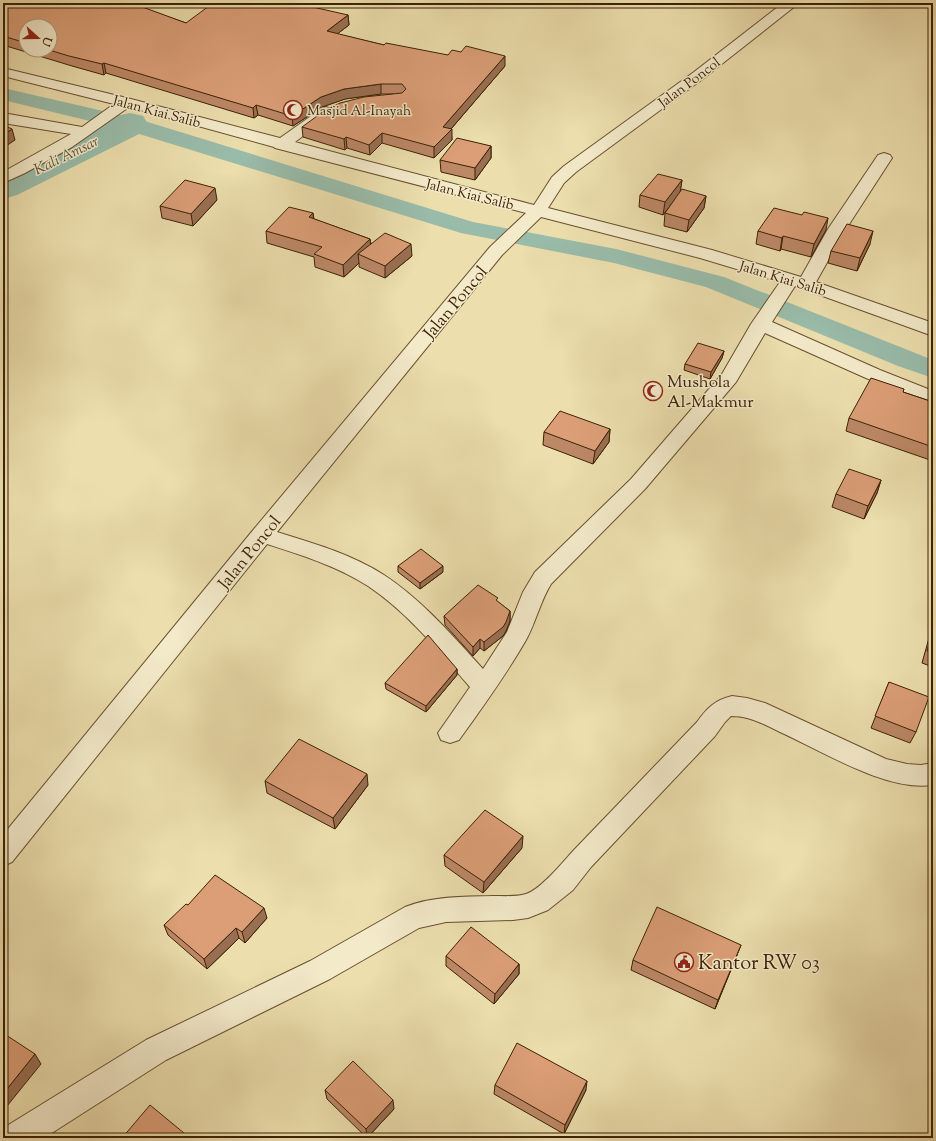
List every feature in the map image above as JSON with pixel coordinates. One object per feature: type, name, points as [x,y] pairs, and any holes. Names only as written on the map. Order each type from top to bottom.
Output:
[{"type":"street","name":"Jalan Poncol","points":[[3,854],[262,535],[496,251],[538,211],[558,180],[570,169],[699,75],[792,3]]},
{"type":"street","name":"Jalan Kiai Salib","points":[[3,72],[119,107],[281,145],[652,240],[933,330]]},
{"type":"street","points":[[281,145],[325,112],[339,106]]},
{"type":"street","points":[[3,178],[46,156],[87,131],[119,107]]},
{"type":"street","points":[[3,118],[87,131]]},
{"type":"street","points":[[450,733],[484,686],[517,635],[534,592],[543,578],[638,484],[728,378],[763,320],[837,229],[884,158]]},
{"type":"street","points":[[763,320],[873,374],[933,398]]},
{"type":"street","points":[[262,535],[336,561],[375,580],[425,621],[484,686]]},
{"type":"street","points":[[16,1138],[156,1050],[320,970],[366,942],[415,916],[446,910],[513,908],[528,906],[540,901],[564,881],[582,859],[706,730],[718,712],[728,707],[741,706],[756,710],[878,766],[902,774],[917,776],[933,774]]},
{"type":"building","points":[[3,3],[139,3],[137,5],[186,23],[213,3],[295,3],[348,15],[327,31],[384,45],[386,43],[448,55],[452,50],[461,52],[466,46],[505,56],[443,127],[452,129],[434,147],[382,133],[369,145],[346,137],[344,139],[302,127],[324,111],[340,103],[364,97],[402,93],[406,89],[402,84],[381,84],[344,89],[321,97],[292,116],[256,105],[253,108],[104,63],[102,64],[58,53],[58,18],[18,18],[18,41],[3,36]]},
{"type":"building","points":[[3,125],[12,129],[3,135]]},
{"type":"building","points":[[457,138],[491,146],[475,168],[440,160]]},
{"type":"building","points":[[658,174],[682,180],[665,202],[640,195]]},
{"type":"building","points":[[185,180],[215,188],[191,214],[160,206]]},
{"type":"building","points":[[682,189],[706,196],[689,220],[665,213]]},
{"type":"building","points":[[289,207],[313,213],[309,217],[370,239],[343,265],[314,254],[322,247],[266,231]]},
{"type":"building","points":[[774,208],[802,215],[804,212],[828,218],[814,244],[783,236],[782,238],[758,231]]},
{"type":"building","points":[[847,224],[873,231],[860,258],[831,251]]},
{"type":"building","points":[[385,233],[411,244],[385,266],[358,254]]},
{"type":"building","points":[[698,343],[724,351],[711,372],[685,364]]},
{"type":"building","points":[[871,378],[904,389],[903,392],[933,402],[933,447],[849,418]]},
{"type":"building","points":[[560,411],[610,429],[595,451],[544,432]]},
{"type":"building","points":[[849,469],[881,480],[868,506],[836,494]]},
{"type":"building","points":[[421,549],[443,566],[420,583],[398,566]]},
{"type":"building","points":[[478,585],[498,598],[496,600],[510,611],[503,627],[484,642],[480,639],[473,647],[444,616]]},
{"type":"building","points":[[933,631],[933,653],[927,651]]},
{"type":"building","points":[[428,635],[457,669],[426,706],[385,683]]},
{"type":"building","points":[[889,682],[929,697],[916,732],[875,716]]},
{"type":"building","points":[[299,739],[367,774],[333,818],[265,781]]},
{"type":"building","points":[[485,810],[523,836],[484,882],[444,855]]},
{"type":"building","points":[[215,875],[264,908],[242,932],[236,928],[204,959],[164,925],[186,904],[188,905]]},
{"type":"building","name":"Kantor RW 03","points":[[657,907],[741,945],[718,1000],[633,960]]},
{"type":"building","points":[[471,927],[519,964],[495,994],[446,956]]},
{"type":"building","points":[[3,1033],[35,1054],[3,1094]]},
{"type":"building","points":[[517,1043],[587,1081],[565,1125],[495,1085]]},
{"type":"building","points":[[353,1061],[393,1100],[366,1129],[325,1090]]},
{"type":"building","points":[[150,1105],[190,1138],[122,1138]]},
{"type":"waterway","points":[[3,94],[130,124],[469,228],[616,256],[715,282],[907,360],[933,369]]},
{"type":"waterway","name":"Kali Amsar","points":[[3,187],[130,124]]},
{"type":"place","name":"Masjid Al-Inayah","points":[[293,110]]},
{"type":"place","name":"Mushola Al-Makmur","points":[[653,391]]},
{"type":"place","name":"Kantor RW 03","points":[[684,962]]}]
